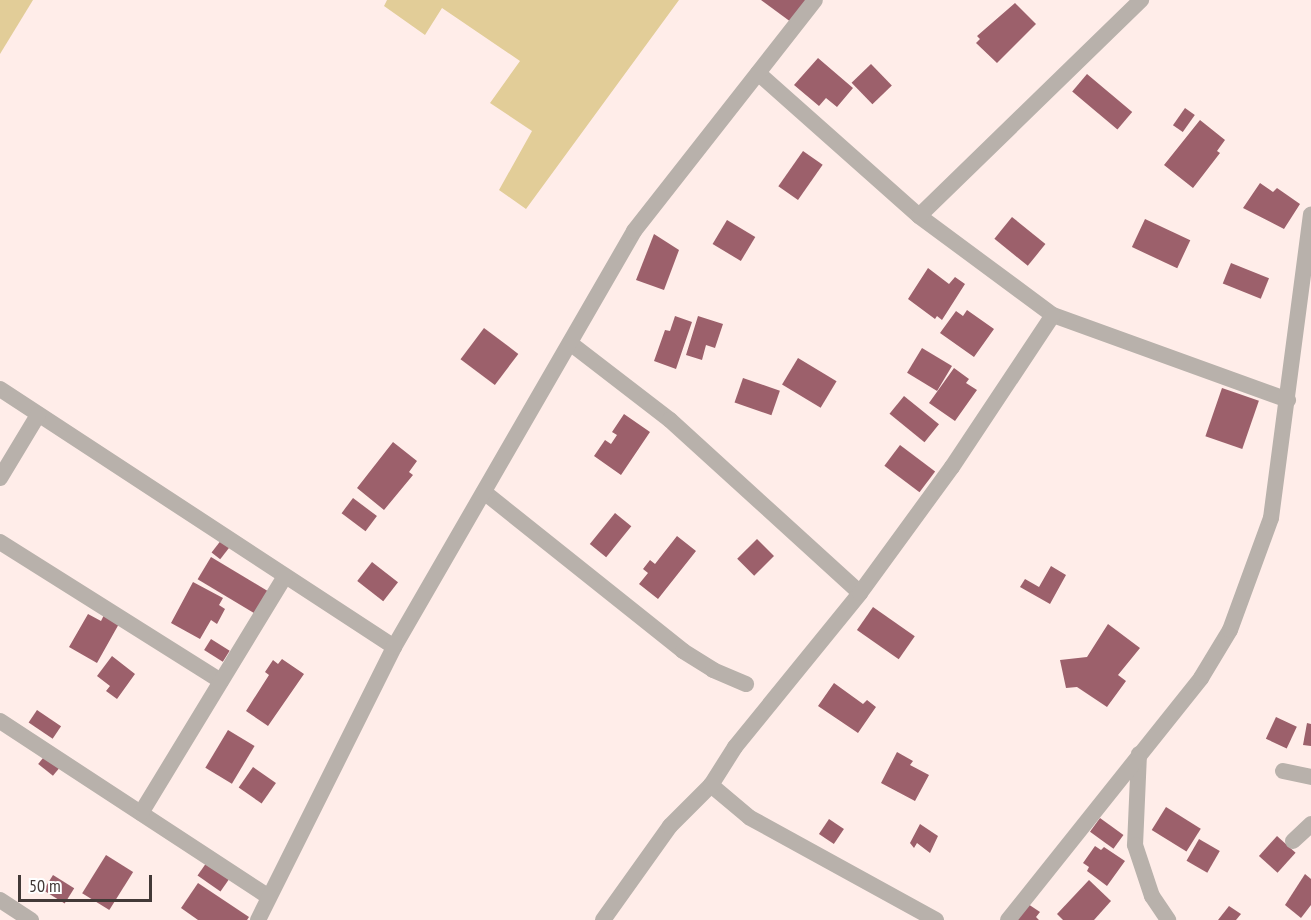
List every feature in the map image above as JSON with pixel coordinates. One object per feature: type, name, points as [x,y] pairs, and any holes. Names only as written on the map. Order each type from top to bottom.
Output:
[{"type":"street","points":[[258,920],[394,647],[634,231],[815,0]]},
{"type":"street","points":[[919,216],[1141,0]]},
{"type":"street","points":[[758,73],[919,216],[1053,315],[1288,400]]},
{"type":"street","points":[[1008,920],[1218,655],[1230,630],[1271,519],[1311,223]]},
{"type":"street","points":[[603,920],[670,826],[711,785],[735,747],[860,593],[952,467],[1053,315]]},
{"type":"street","points":[[570,343],[670,420],[860,593]]},
{"type":"street","points":[[0,389],[394,647]]},
{"type":"street","points":[[0,478],[38,415]]},
{"type":"street","points":[[484,492],[683,651],[713,670],[746,684]]},
{"type":"street","points":[[0,542],[221,681]]},
{"type":"street","points":[[141,813],[285,576]]},
{"type":"street","points":[[0,721],[269,897]]},
{"type":"street","points":[[1139,754],[1135,844],[1152,896],[1168,920]]},
{"type":"street","points":[[1283,771],[1311,777]]},
{"type":"street","points":[[711,785],[749,817],[936,920]]},
{"type":"street","points":[[1293,842],[1311,824]]},
{"type":"street","points":[[0,900],[31,920]]},
{"type":"shaded area","points":[[0,0],[33,0],[0,54]]},
{"type":"shaded area","points":[[387,0],[679,0],[526,209],[499,190],[532,131],[490,103],[520,61],[442,8],[425,35],[384,6]]},
{"type":"building","points":[[761,0],[811,0],[795,25]]},
{"type":"building","points":[[1015,3],[1036,24],[997,63],[976,43],[980,39],[977,36]]},
{"type":"building","points":[[818,58],[853,88],[837,107],[826,98],[819,106],[794,85]]},
{"type":"building","points":[[871,64],[892,86],[872,104],[852,83]]},
{"type":"building","points":[[1087,74],[1132,112],[1117,130],[1072,92]]},
{"type":"building","points":[[1185,108],[1195,115],[1183,132],[1173,125]]},
{"type":"building","points":[[1200,120],[1225,140],[1217,151],[1220,153],[1193,188],[1164,165]]},
{"type":"building","points":[[803,151],[823,165],[798,200],[778,186]]},
{"type":"building","points":[[1260,183],[1273,192],[1277,188],[1300,204],[1284,229],[1243,208]]},
{"type":"building","points":[[1012,217],[1045,244],[1028,266],[994,239]]},
{"type":"building","points":[[1145,219],[1190,240],[1177,268],[1132,247]]},
{"type":"building","points":[[727,220],[755,237],[741,261],[713,244]]},
{"type":"building","points":[[654,234],[679,250],[664,290],[636,280]]},
{"type":"building","points":[[1231,263],[1269,278],[1261,299],[1223,283]]},
{"type":"building","points":[[928,268],[949,284],[955,277],[965,284],[942,320],[937,316],[935,319],[908,299]]},
{"type":"building","points":[[967,310],[994,329],[974,357],[940,333],[956,311],[963,316]]},
{"type":"building","points":[[675,316],[692,322],[676,369],[654,361],[665,330],[670,331]]},
{"type":"building","points":[[698,316],[723,324],[715,348],[706,345],[702,360],[686,355]]},
{"type":"building","points":[[484,328],[518,354],[495,385],[461,359]]},
{"type":"building","points":[[922,348],[952,366],[937,391],[907,373]]},
{"type":"building","points":[[798,358],[837,381],[821,408],[782,385]]},
{"type":"building","points":[[954,368],[969,379],[966,383],[977,390],[955,421],[929,403]]},
{"type":"building","points":[[743,378],[780,391],[771,415],[735,403]]},
{"type":"building","points":[[1222,388],[1259,401],[1242,449],[1205,436]]},
{"type":"building","points":[[904,396],[939,424],[924,442],[890,414]]},
{"type":"building","points":[[624,414],[650,432],[621,475],[594,456],[605,440],[611,444],[617,435],[612,432]]},
{"type":"building","points":[[393,442],[417,461],[409,472],[413,475],[384,510],[357,488]]},
{"type":"building","points":[[900,445],[935,471],[919,492],[884,466]]},
{"type":"building","points":[[353,498],[377,516],[366,531],[342,513]]},
{"type":"building","points":[[615,513],[631,526],[606,557],[590,544]]},
{"type":"building","points":[[677,536],[696,551],[658,599],[639,584],[648,573],[643,569],[650,560],[655,564]]},
{"type":"building","points":[[222,539],[231,546],[220,559],[212,552]]},
{"type":"building","points":[[757,539],[774,556],[754,576],[737,559]]},
{"type":"building","points":[[211,557],[270,593],[257,615],[198,579]]},
{"type":"building","points":[[372,562],[398,582],[383,601],[357,581]]},
{"type":"building","points":[[1051,566],[1066,575],[1050,604],[1020,587],[1025,579],[1039,587]]},
{"type":"building","points":[[193,582],[223,598],[219,605],[225,609],[217,624],[211,620],[200,639],[171,623]]},
{"type":"building","points":[[873,607],[915,636],[899,659],[857,630]]},
{"type":"building","points":[[105,613],[120,622],[97,663],[69,647],[88,614],[101,621]]},
{"type":"building","points":[[1108,624],[1140,648],[1118,675],[1126,681],[1107,707],[1077,687],[1066,688],[1060,660],[1087,657]]},
{"type":"building","points":[[211,639],[230,651],[223,662],[204,650]]},
{"type":"building","points":[[112,656],[135,674],[117,699],[106,691],[110,686],[97,676]]},
{"type":"building","points":[[282,659],[304,674],[268,726],[246,711],[269,675],[265,672],[273,660],[278,664]]},
{"type":"building","points":[[834,683],[863,704],[867,700],[876,707],[858,733],[818,706]]},
{"type":"building","points":[[37,710],[61,726],[53,739],[29,722]]},
{"type":"building","points":[[1276,717],[1297,727],[1287,748],[1266,739]]},
{"type":"building","points":[[1307,723],[1311,724],[1311,746],[1303,745]]},
{"type":"building","points":[[228,730],[255,746],[232,784],[205,768]]},
{"type":"building","points":[[897,752],[913,761],[910,765],[929,775],[915,801],[881,783]]},
{"type":"building","points":[[47,753],[62,765],[53,776],[38,764]]},
{"type":"building","points":[[253,767],[276,783],[262,804],[239,787]]},
{"type":"building","points":[[1166,807],[1201,829],[1186,852],[1152,830]]},
{"type":"building","points":[[1100,818],[1123,835],[1113,849],[1090,832]]},
{"type":"building","points":[[829,819],[844,829],[834,844],[819,834]]},
{"type":"building","points":[[920,824],[938,836],[930,853],[917,843],[914,848],[910,843]]},
{"type":"building","points":[[1277,836],[1296,853],[1278,873],[1259,856]]},
{"type":"building","points":[[1199,839],[1220,851],[1207,873],[1186,861]]},
{"type":"building","points":[[1095,846],[1101,850],[1104,847],[1125,861],[1107,886],[1087,871],[1089,867],[1083,863]]},
{"type":"building","points":[[106,855],[133,872],[109,910],[82,893]]},
{"type":"building","points":[[209,859],[232,875],[220,891],[198,875]]},
{"type":"building","points":[[1305,874],[1311,879],[1311,905],[1301,918],[1285,905]]},
{"type":"building","points":[[53,875],[74,888],[65,904],[43,890]]},
{"type":"building","points":[[1089,880],[1111,901],[1094,920],[1063,920],[1057,914]]},
{"type":"building","points":[[198,883],[249,917],[247,920],[198,920],[181,908]]},
{"type":"building","points":[[1028,904],[1040,912],[1036,917],[1039,920],[1016,920]]},
{"type":"building","points":[[1229,906],[1241,914],[1236,920],[1218,920]]}]
